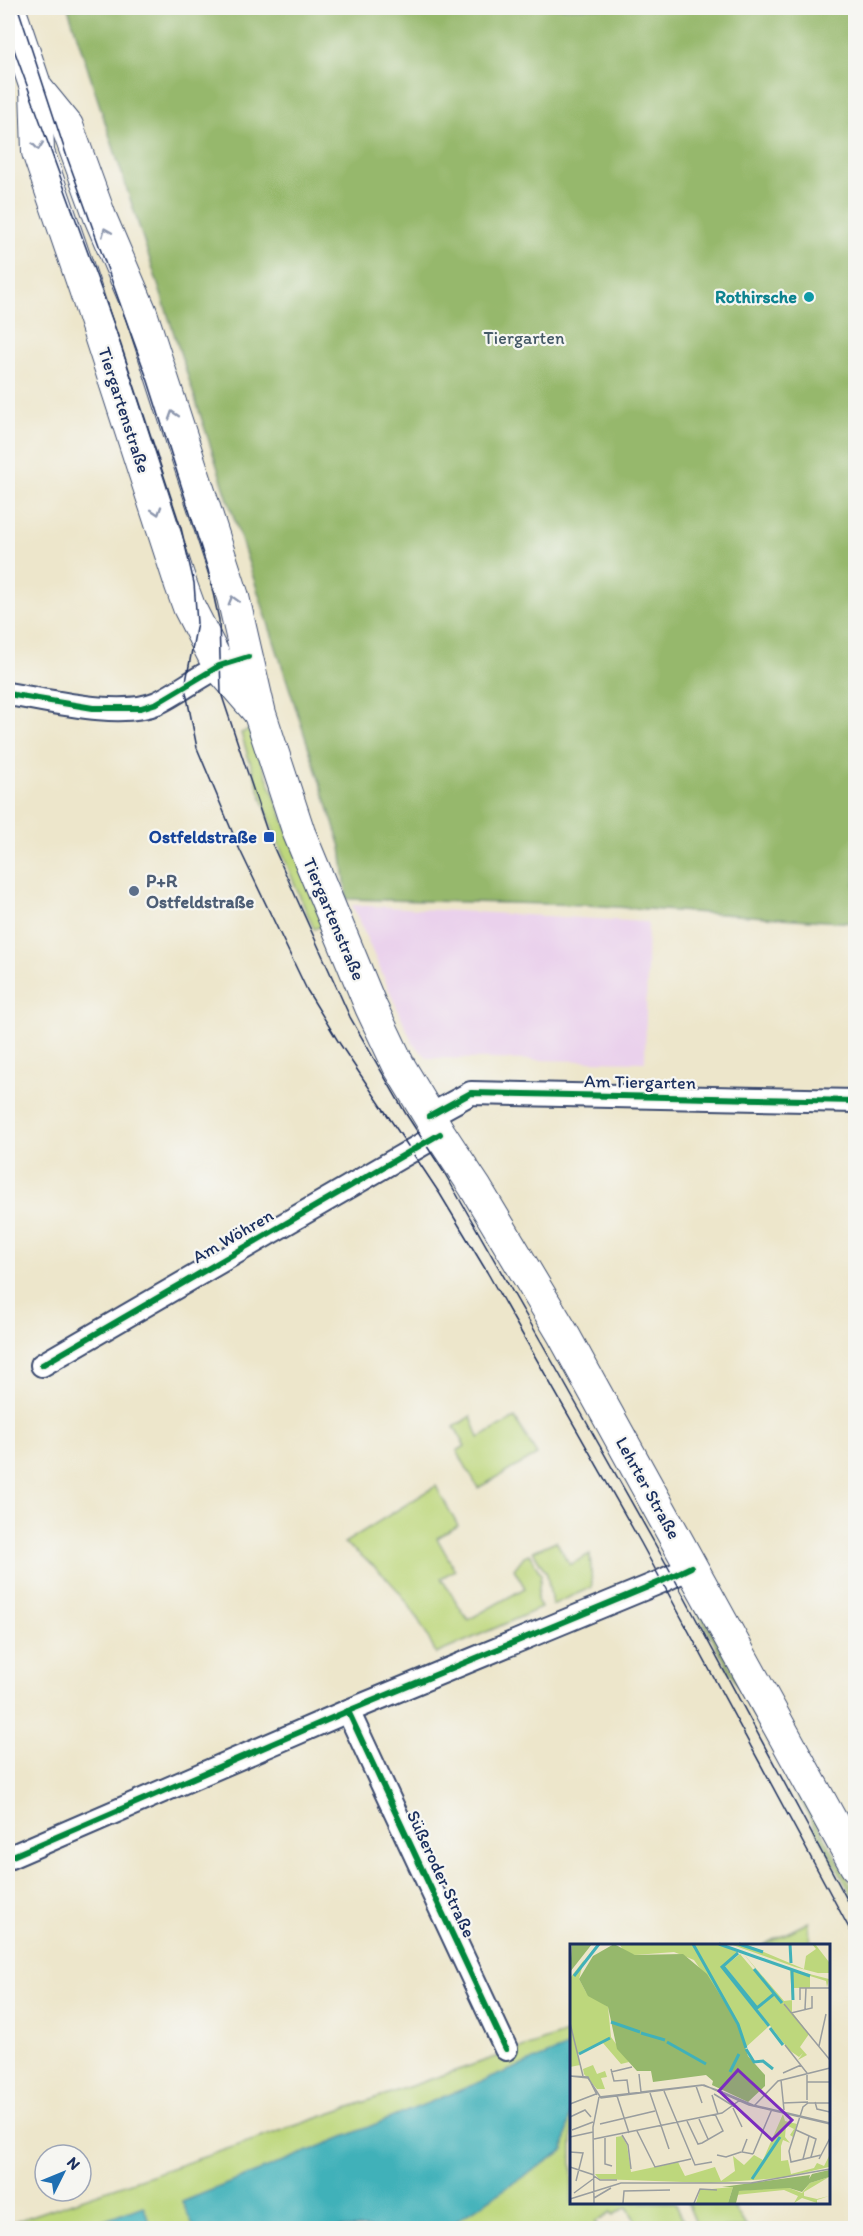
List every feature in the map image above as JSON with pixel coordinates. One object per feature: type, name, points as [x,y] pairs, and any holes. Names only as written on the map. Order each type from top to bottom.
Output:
[{"type":"main road","name":"Tiergartenstraße","points":[[9,8],[36,88],[38,152],[189,607],[233,662],[260,714],[316,877],[399,1066],[434,1125]]},
{"type":"main road","name":"Tiergartenstraße","points":[[36,88],[67,126],[100,217],[141,313],[233,597],[233,662]]},
{"type":"main road","name":"Lehrter Straße","points":[[434,1125],[475,1187],[563,1334],[855,1866]]},
{"type":"street","points":[[8,694],[93,708],[141,708],[157,703],[233,662]]},
{"type":"street","name":"Am Tiergarten","points":[[434,1125],[471,1093],[855,1101]]},
{"type":"street","name":"Am Wöhren","points":[[42,1365],[434,1125]]},
{"type":"street","points":[[8,1858],[348,1711],[660,1582],[691,1567]]},
{"type":"street","name":"Süßeroder Straße","points":[[348,1711],[506,2049]]},
{"type":"shaded area","points":[[352,905],[648,922],[645,1062],[428,1058],[413,1044]]},
{"type":"green space","name":"Tiergarten","points":[[68,8],[855,8],[855,923],[586,905],[347,899],[341,847]]},
{"type":"green space","points":[[249,730],[324,925],[314,929],[283,857],[257,783],[241,733]]},
{"type":"green space","points":[[471,1416],[479,1438],[515,1418],[537,1455],[478,1488],[457,1451],[465,1446],[454,1427]]},
{"type":"green space","points":[[436,1486],[458,1526],[437,1538],[455,1570],[441,1578],[468,1620],[525,1588],[514,1569],[524,1556],[529,1554],[541,1574],[537,1600],[541,1608],[436,1654],[399,1591],[375,1567],[344,1543]]},
{"type":"green space","points":[[556,1541],[570,1565],[590,1554],[592,1587],[552,1605],[547,1574],[533,1551]]},
{"type":"green space","points":[[697,1611],[700,1611],[855,1892],[855,1900]]},
{"type":"green space","points":[[809,1922],[810,1944],[765,1944]]},
{"type":"green space","points":[[570,2032],[570,2203],[675,2203],[686,2228],[640,2228],[627,2207],[613,2215],[611,2212],[595,2222],[597,2225],[591,2228],[8,2228],[8,2224],[69,2203],[93,2203],[93,2195]]},
{"type":"green space","points":[[687,2203],[732,2203],[747,2228],[698,2228]]},
{"type":"water","points":[[570,2046],[570,2115],[564,2150],[446,2228],[194,2228],[182,2202]]},
{"type":"water","points":[[143,2206],[153,2228],[84,2228]]},
{"type":"tram line","points":[[18,8],[67,157],[148,381],[208,570],[219,620],[221,693],[269,837],[350,1017],[406,1114],[445,1174],[543,1345],[673,1576],[856,1916]]},
{"type":"tram line","points":[[8,33],[116,330],[181,528],[194,583],[197,623],[185,687],[197,748],[239,848],[307,990],[338,1041],[440,1194],[487,1272],[641,1543],[856,1941]]},
{"type":"cycle path","points":[[8,694],[93,708],[141,708],[157,703],[219,666],[248,657]]},
{"type":"cycle path","points":[[429,1116],[471,1093],[856,1101]]},
{"type":"cycle path","points":[[42,1365],[440,1134]]},
{"type":"cycle path","points":[[8,1858],[348,1711],[660,1582],[691,1567]]},
{"type":"cycle path","points":[[348,1711],[506,2049]]},
{"type":"place","name":"Rothirsche","points":[[809,297]]},
{"type":"place","name":"Ostfeldstraße","points":[[269,837]]},
{"type":"place","name":"P+R Ostfeldstraße","points":[[134,891]]}]
